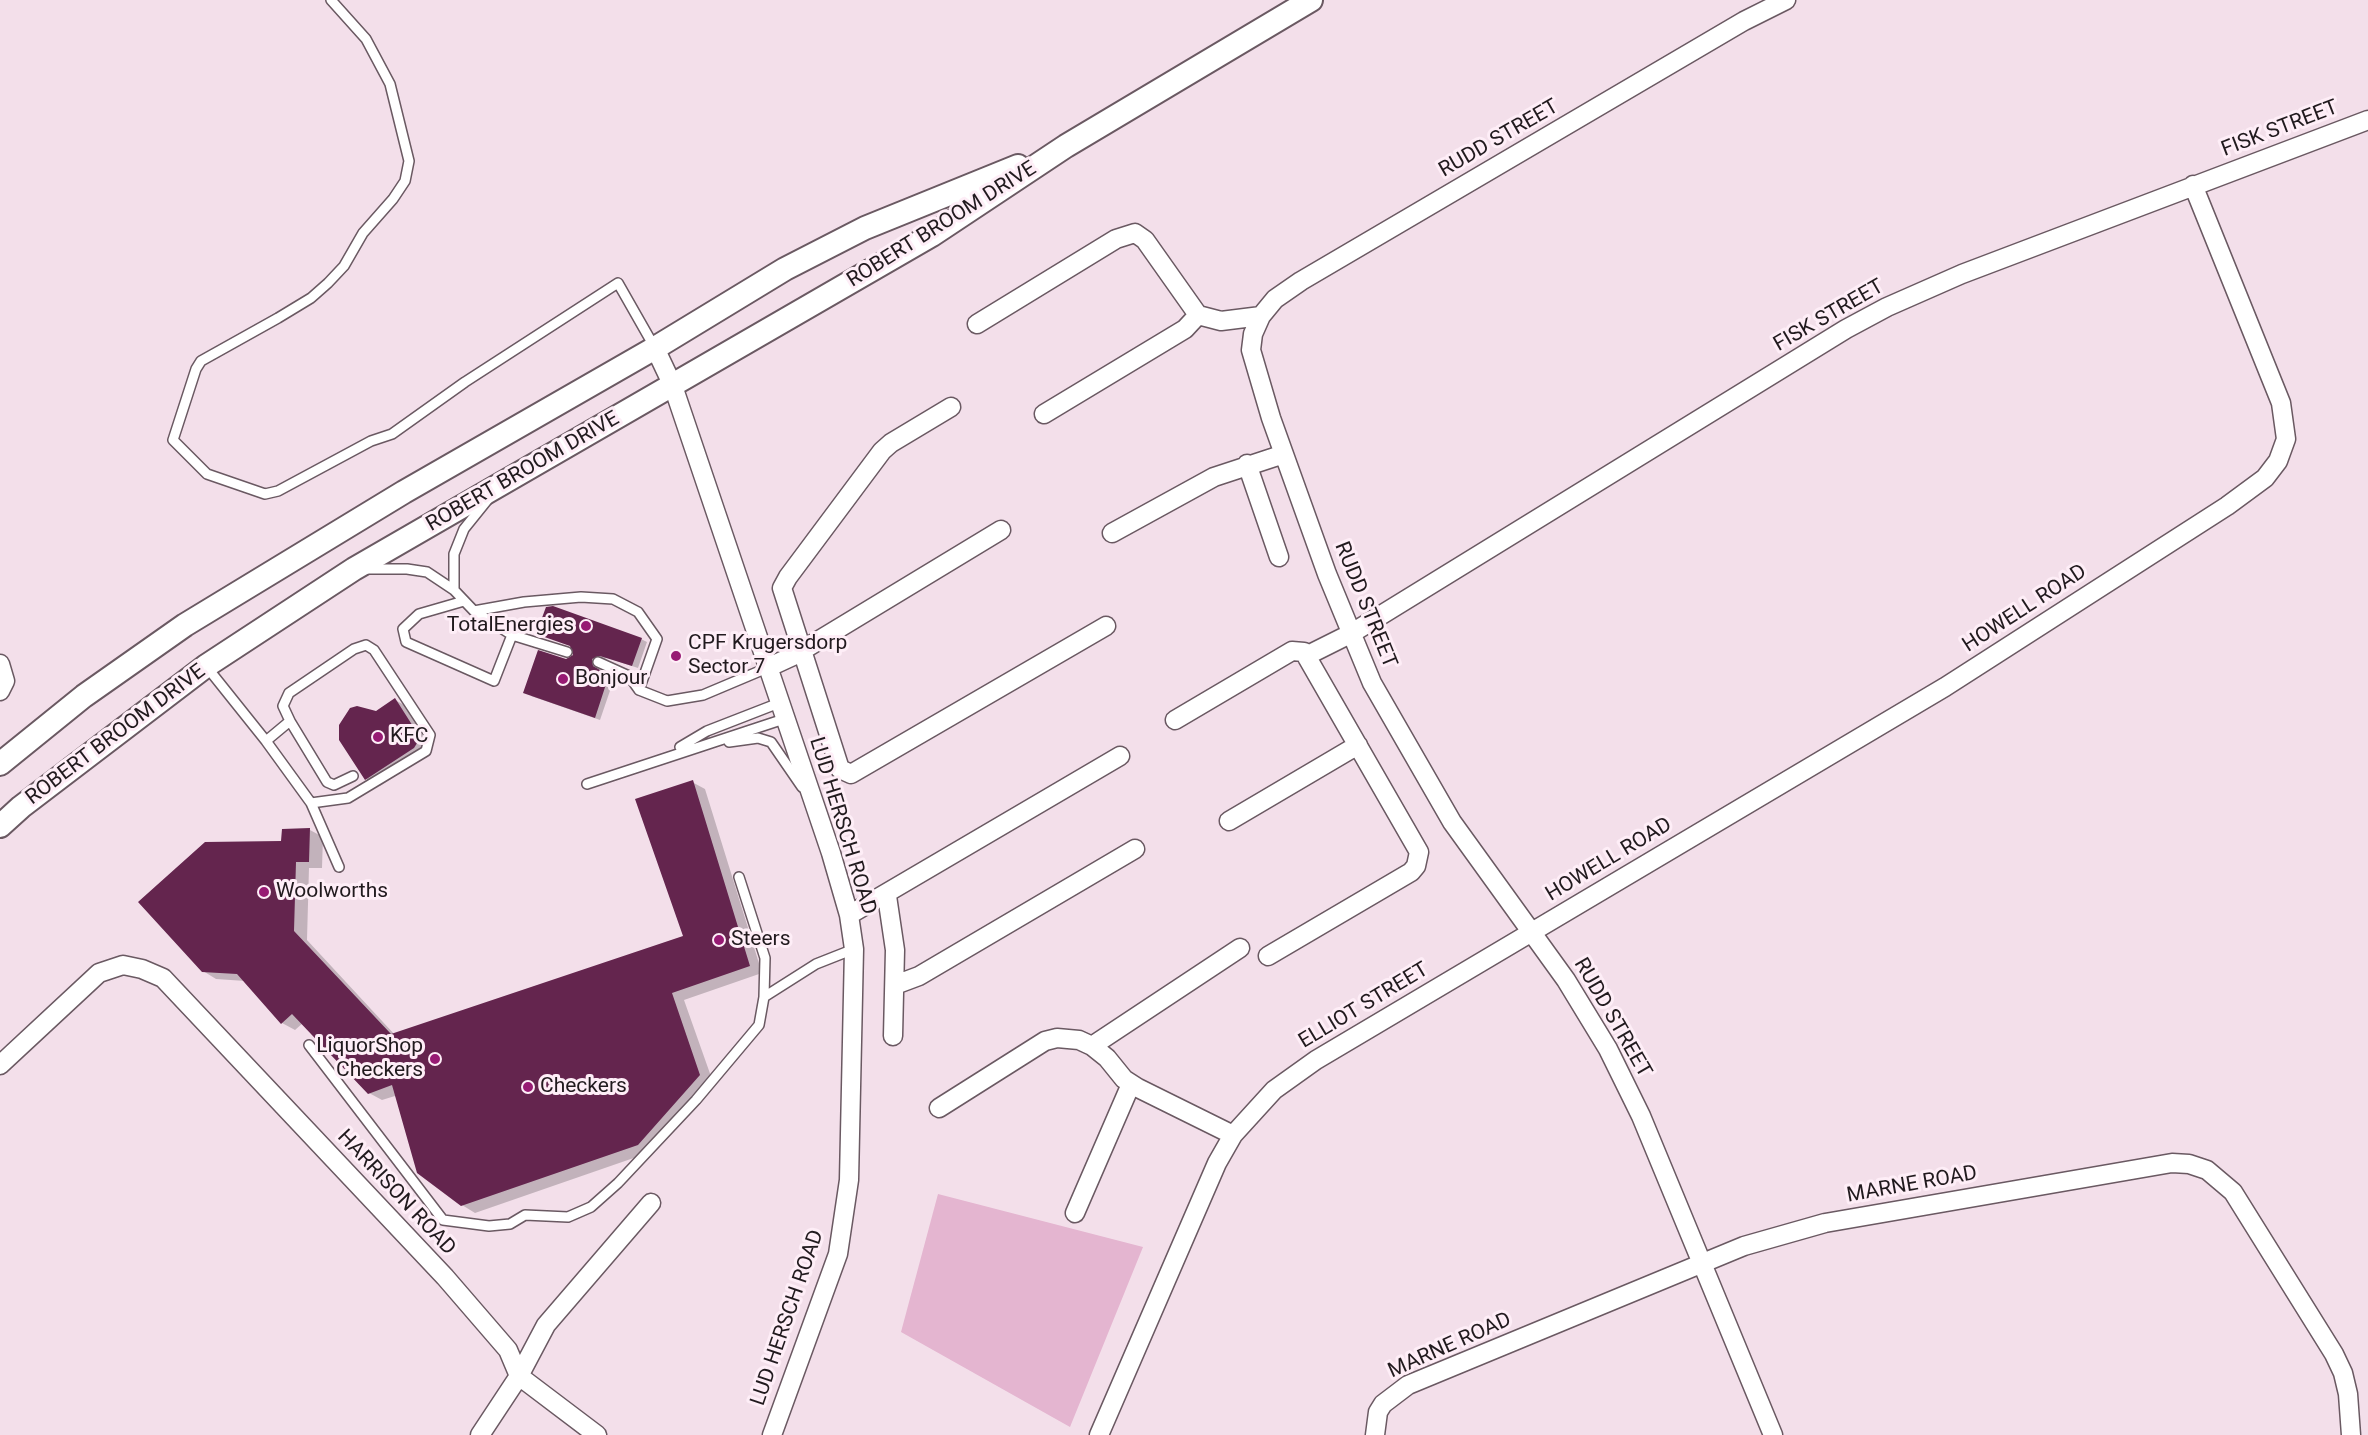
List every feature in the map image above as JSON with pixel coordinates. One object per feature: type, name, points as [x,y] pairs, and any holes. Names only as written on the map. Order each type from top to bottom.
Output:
[{"type":"street","name":"ROBERT BROOM DRIVE","points":[[0,826],[206,666],[354,569],[932,235],[1066,146],[1311,0]]},
{"type":"street","name":"RUDD STREET","points":[[1773,1435],[1623,1079],[1566,981],[1452,822],[1389,714],[1327,574],[1252,363],[1251,350],[1253,334],[1261,316],[1275,299],[1345,254],[1744,21],[1786,0]]},
{"type":"street","name":"FISK STREET","points":[[1308,655],[1352,633],[1877,313],[1962,274],[2368,120]]},
{"type":"street","name":"ROBERT BROOM DRIVE","points":[[0,764],[84,696],[244,587],[655,348],[775,275],[865,228],[1066,146]]},
{"type":"street","name":"HOWELL ROAD","points":[[1532,932],[1946,687],[2227,506],[2265,478],[2278,461],[2286,439],[2282,403],[2193,185]]},
{"type":"street","points":[[976,324],[1116,239],[1135,233],[1145,240],[1198,315],[1221,321],[1261,316]]},
{"type":"street","points":[[1044,414],[1185,329],[1198,315]]},
{"type":"street","name":"LUD HERSCH ROAD","points":[[655,348],[673,386],[814,805],[849,915],[854,949],[849,1180],[838,1254],[772,1435]]},
{"type":"street","points":[[951,407],[891,443],[882,451],[784,583],[782,595],[840,769],[851,774],[1106,626]]},
{"type":"street","points":[[1112,533],[1214,477],[1247,464],[1284,454]]},
{"type":"street","points":[[1247,464],[1279,556]]},
{"type":"street","points":[[767,668],[801,651],[1001,530]]},
{"type":"street","points":[[1175,720],[1292,651],[1300,650],[1308,655],[1419,852],[1416,867],[1268,956]]},
{"type":"street","points":[[0,664],[5,681],[0,691]]},
{"type":"street","points":[[1229,821],[1358,745]]},
{"type":"street","points":[[849,915],[886,896],[1120,756]]},
{"type":"street","points":[[895,985],[919,976],[1135,849]]},
{"type":"street","points":[[886,896],[893,927],[895,985],[893,1036]]},
{"type":"street","name":"ELLIOT STREET","points":[[1099,1435],[1217,1163],[1233,1135],[1274,1090],[1316,1060],[1532,932]]},
{"type":"street","points":[[1092,1046],[1240,948]]},
{"type":"street","name":"HARRISON ROAD","points":[[0,1065],[99,973],[123,965],[142,969],[163,978],[445,1277],[508,1350],[519,1376],[597,1435]]},
{"type":"street","points":[[939,1108],[1045,1041],[1057,1038],[1079,1040],[1092,1046],[1131,1084],[1233,1135]]},
{"type":"street","points":[[1075,1213],[1131,1084]]},
{"type":"street","name":"MARNE ROAD","points":[[1374,1435],[1378,1412],[1383,1404],[1408,1385],[1744,1246],[1825,1223],[2156,1165],[2189,1164],[2207,1170],[2233,1192],[2334,1354],[2343,1373],[2348,1394],[2351,1435]]},
{"type":"street","points":[[480,1435],[519,1376],[546,1325],[651,1203]]},
{"type":"lane","points":[[331,0],[366,39],[390,84],[409,161],[405,181],[393,199],[363,233],[344,266],[328,283],[310,298],[278,318],[201,361],[196,369],[172,440],[207,474],[265,494],[278,491],[371,441],[392,434],[475,375],[618,283],[655,348]]},
{"type":"lane","points":[[454,590],[454,554],[464,529],[480,511],[495,487]]},
{"type":"lane","points":[[354,569],[407,569],[427,572],[454,590],[474,611],[512,635],[567,652]]},
{"type":"lane","points":[[474,611],[524,602],[581,597],[613,599],[638,612],[657,639],[639,690]]},
{"type":"lane","points":[[464,601],[419,614],[403,629],[406,642],[494,681],[512,635]]},
{"type":"lane","points":[[311,804],[348,798],[426,751],[430,735],[374,650],[366,645],[354,649],[288,693],[283,706],[327,782],[334,785],[353,776]]},
{"type":"lane","points":[[598,662],[629,676],[639,690],[667,701],[703,695],[767,668]]},
{"type":"lane","points":[[206,666],[266,741],[311,804],[339,867]]},
{"type":"lane","points":[[587,784],[782,711]]},
{"type":"lane","points":[[668,755],[706,731],[782,711]]},
{"type":"lane","points":[[266,741],[290,721]]},
{"type":"lane","points":[[668,755],[747,738],[771,742],[814,805]]},
{"type":"lane","points":[[309,1045],[442,1220],[489,1226],[510,1224],[525,1215],[568,1217],[591,1207],[618,1184],[696,1100],[750,1036],[761,1019],[765,997],[765,958],[739,877]]},
{"type":"lane","points":[[765,997],[816,964],[854,949]]},
{"type":"shaded area","points":[[938,1194],[1143,1247],[1070,1427],[901,1332]]},
{"type":"building","points":[[553,606],[642,638],[632,666],[600,656],[592,659],[593,666],[609,675],[595,718],[523,693],[538,650],[566,659],[573,655],[570,646],[536,634],[546,607]]},
{"type":"building","name":"KFC","points":[[395,698],[416,731],[419,740],[414,748],[365,780],[339,740],[339,725],[350,708],[357,706],[376,711]]},
{"type":"building","points":[[693,780],[750,966],[672,993],[700,1075],[638,1145],[461,1206],[417,1173],[392,1085],[368,1094],[292,1014],[281,1024],[237,974],[202,972],[138,902],[205,842],[281,841],[282,829],[310,828],[309,862],[296,862],[294,931],[391,1034],[683,936],[635,799]]},
{"type":"place","name":"TotalEnergies","points":[[586,626]]},
{"type":"place","name":"CPF Krugersdorp Sector 7","points":[[676,656]]},
{"type":"place","name":"Bonjour","points":[[563,679]]},
{"type":"place","name":"KFC","points":[[378,737]]},
{"type":"place","name":"Woolworths","points":[[264,892]]},
{"type":"place","name":"Steers","points":[[719,940]]},
{"type":"place","name":"LiquorShop Checkers","points":[[435,1059]]},
{"type":"place","name":"Checkers","points":[[528,1087]]}]
